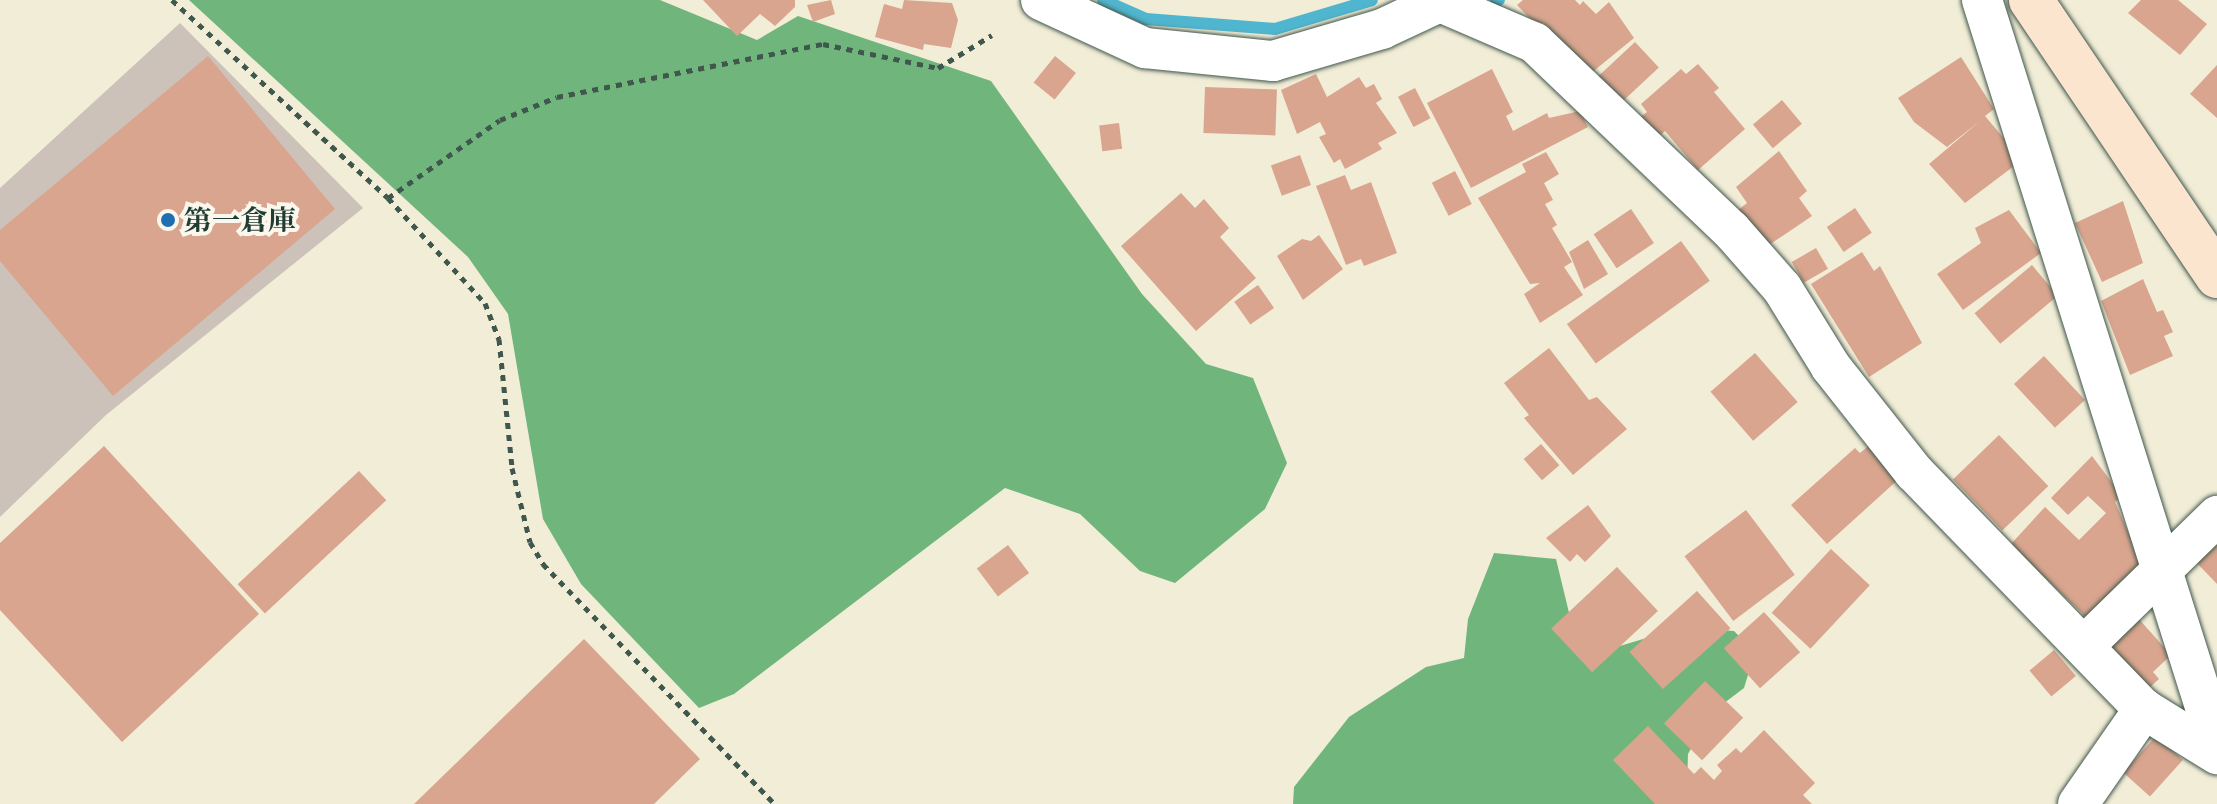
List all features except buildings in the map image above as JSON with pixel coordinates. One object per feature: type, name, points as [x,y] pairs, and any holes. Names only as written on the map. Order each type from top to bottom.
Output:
[{"type":"main road","points":[[2031,0],[2202,233],[2217,276]]},
{"type":"street","points":[[1041,0],[1145,48],[1273,61],[1382,29],[1442,1],[1535,43],[1731,230],[1782,288],[1831,367],[1914,472],[2144,709],[2217,754]]},
{"type":"street","points":[[1982,0],[2217,745]]},
{"type":"street","points":[[2085,645],[2161,567],[2217,516]]},
{"type":"street","points":[[2078,804],[2144,709]]},
{"type":"path","points":[[172,0],[388,198],[485,303],[493,320],[512,468],[530,542],[543,564],[775,804]]},
{"type":"path","points":[[388,198],[500,120],[557,97],[823,44],[938,68],[992,35]]},
{"type":"shaded area","name":"第一倉庫","points":[[180,23],[363,208],[106,415],[0,517],[0,188]]},
{"type":"green space","points":[[189,0],[660,0],[757,40],[798,16],[991,81],[1142,294],[1206,364],[1253,378],[1287,463],[1265,509],[1175,583],[1140,571],[1080,514],[1005,488],[734,694],[699,708],[581,584],[543,519],[508,314],[468,257]]},
{"type":"green space","points":[[1494,553],[1556,559],[1580,658],[1683,627],[1734,631],[1755,652],[1744,688],[1711,713],[1688,754],[1687,785],[1672,804],[1293,804],[1294,787],[1349,717],[1426,667],[1464,658],[1468,619]]},
{"type":"waterway","points":[[1103,0],[1146,19],[1275,29],[1372,0]]},
{"type":"place","name":"第一倉庫","points":[[168,220]]}]
